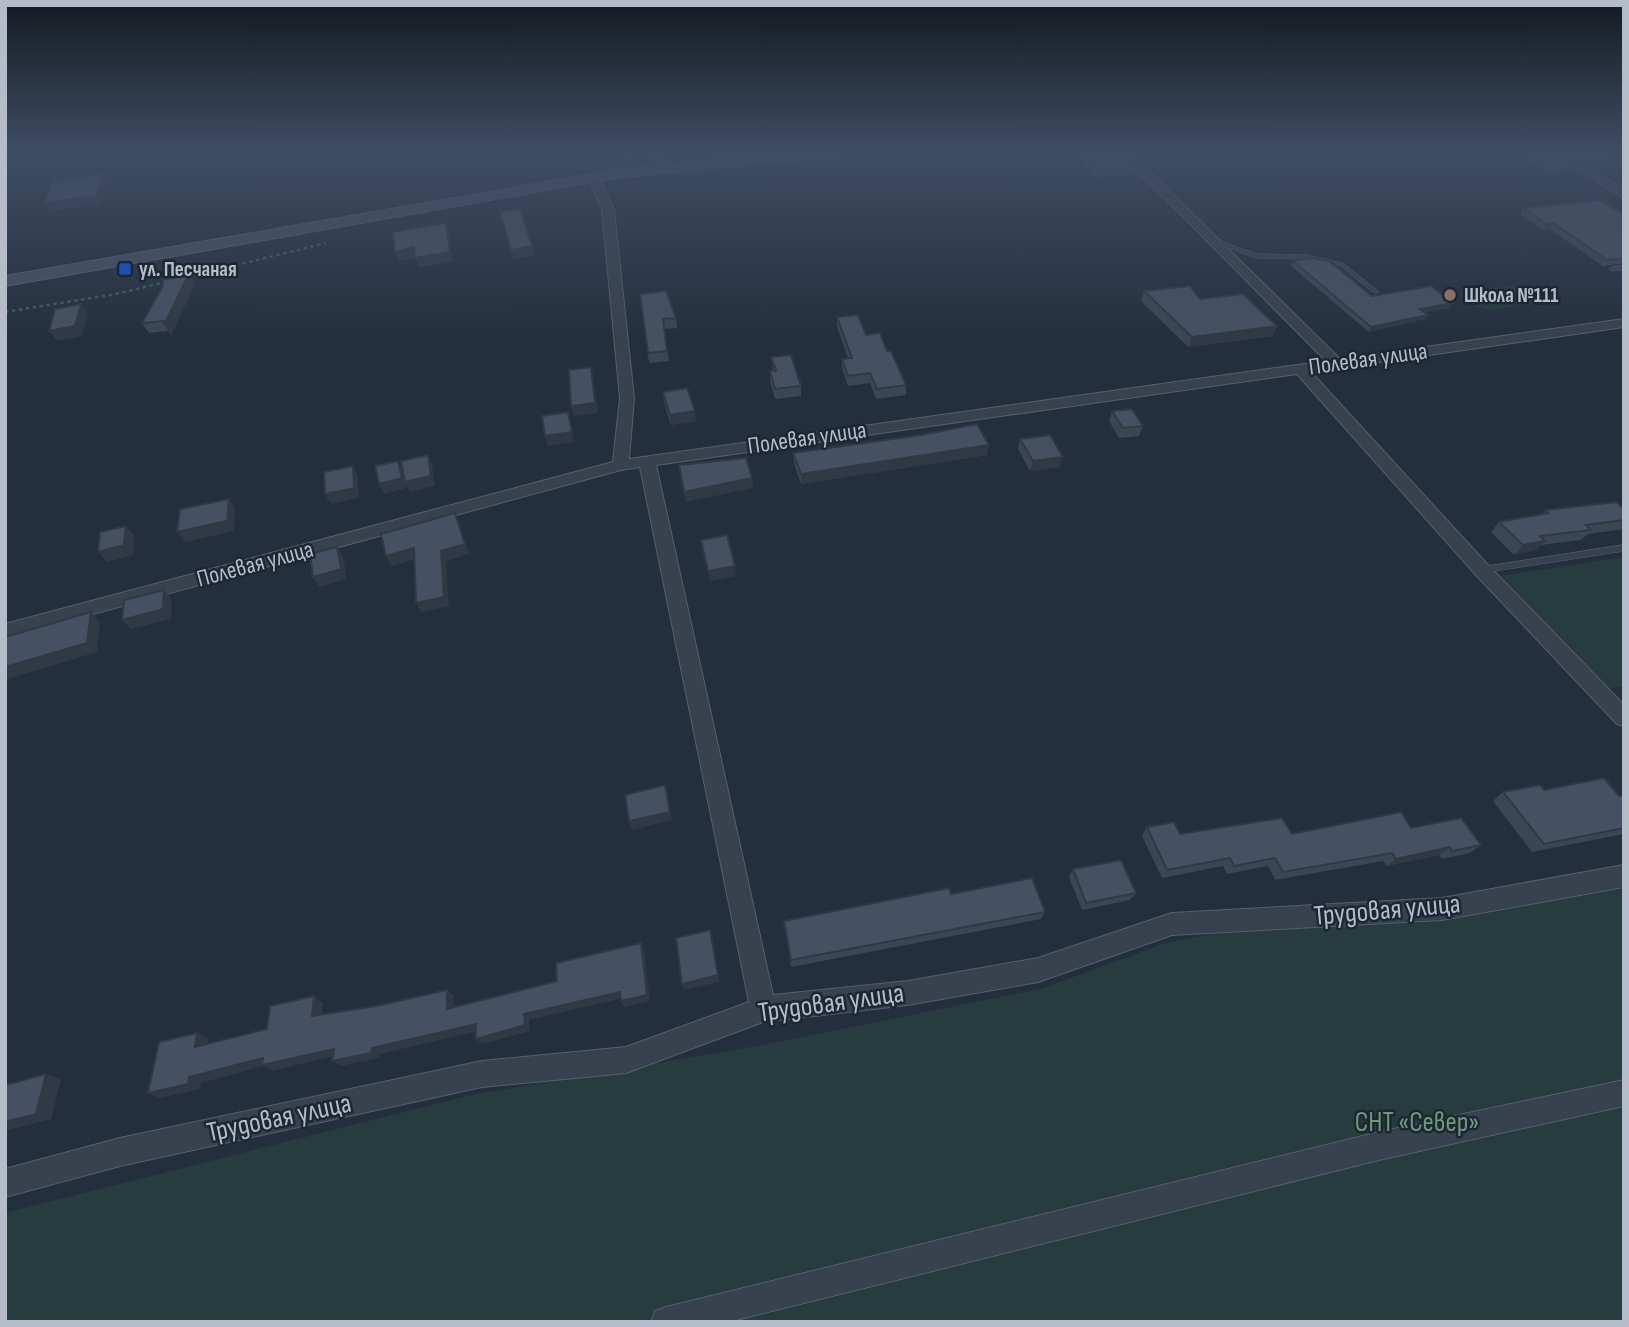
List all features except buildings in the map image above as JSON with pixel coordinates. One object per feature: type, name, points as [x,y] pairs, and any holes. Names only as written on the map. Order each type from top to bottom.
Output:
[{"type":"street","points":[[5,281],[394,213]]},
{"type":"street","points":[[608,213],[627,398],[621,465]]},
{"type":"street","points":[[1186,213],[1337,364]]},
{"type":"street","name":"Полевая улица","points":[[5,631],[621,465],[1624,323]]},
{"type":"street","points":[[1301,369],[1482,570],[1624,718]]},
{"type":"street","points":[[647,461],[763,1009]]},
{"type":"street","name":"Трудовая улица","points":[[5,1183],[120,1152],[482,1074],[626,1060],[763,1009],[908,993],[1038,970],[1171,924],[1442,909],[1624,876]]},
{"type":"street","points":[[666,1322],[1379,1146],[1624,1093]]},
{"type":"lane","points":[[1214,241],[1256,256],[1305,257],[1340,264],[1376,292]]},
{"type":"lane","points":[[1612,269],[1624,268]]},
{"type":"lane","points":[[1482,570],[1624,548]]},
{"type":"path","points":[[182,278],[334,242]]},
{"type":"path","points":[[5,312],[116,294],[169,281]]},
{"type":"green space","points":[[1521,285],[1540,297],[1542,303],[1488,310],[1479,307],[1464,295],[1466,291]]},
{"type":"green space","points":[[1624,557],[1624,686],[1608,689],[1500,576]]},
{"type":"green space","name":"СНТ «Север»","points":[[1624,888],[1624,1322],[5,1322],[5,1213],[471,1095],[762,1045],[1041,989],[1168,942],[1221,933],[1443,921]]},
{"type":"place","name":"ул. Песчаная","points":[[125,269]]},
{"type":"place","name":"Школа №111","points":[[1450,295]]}]
